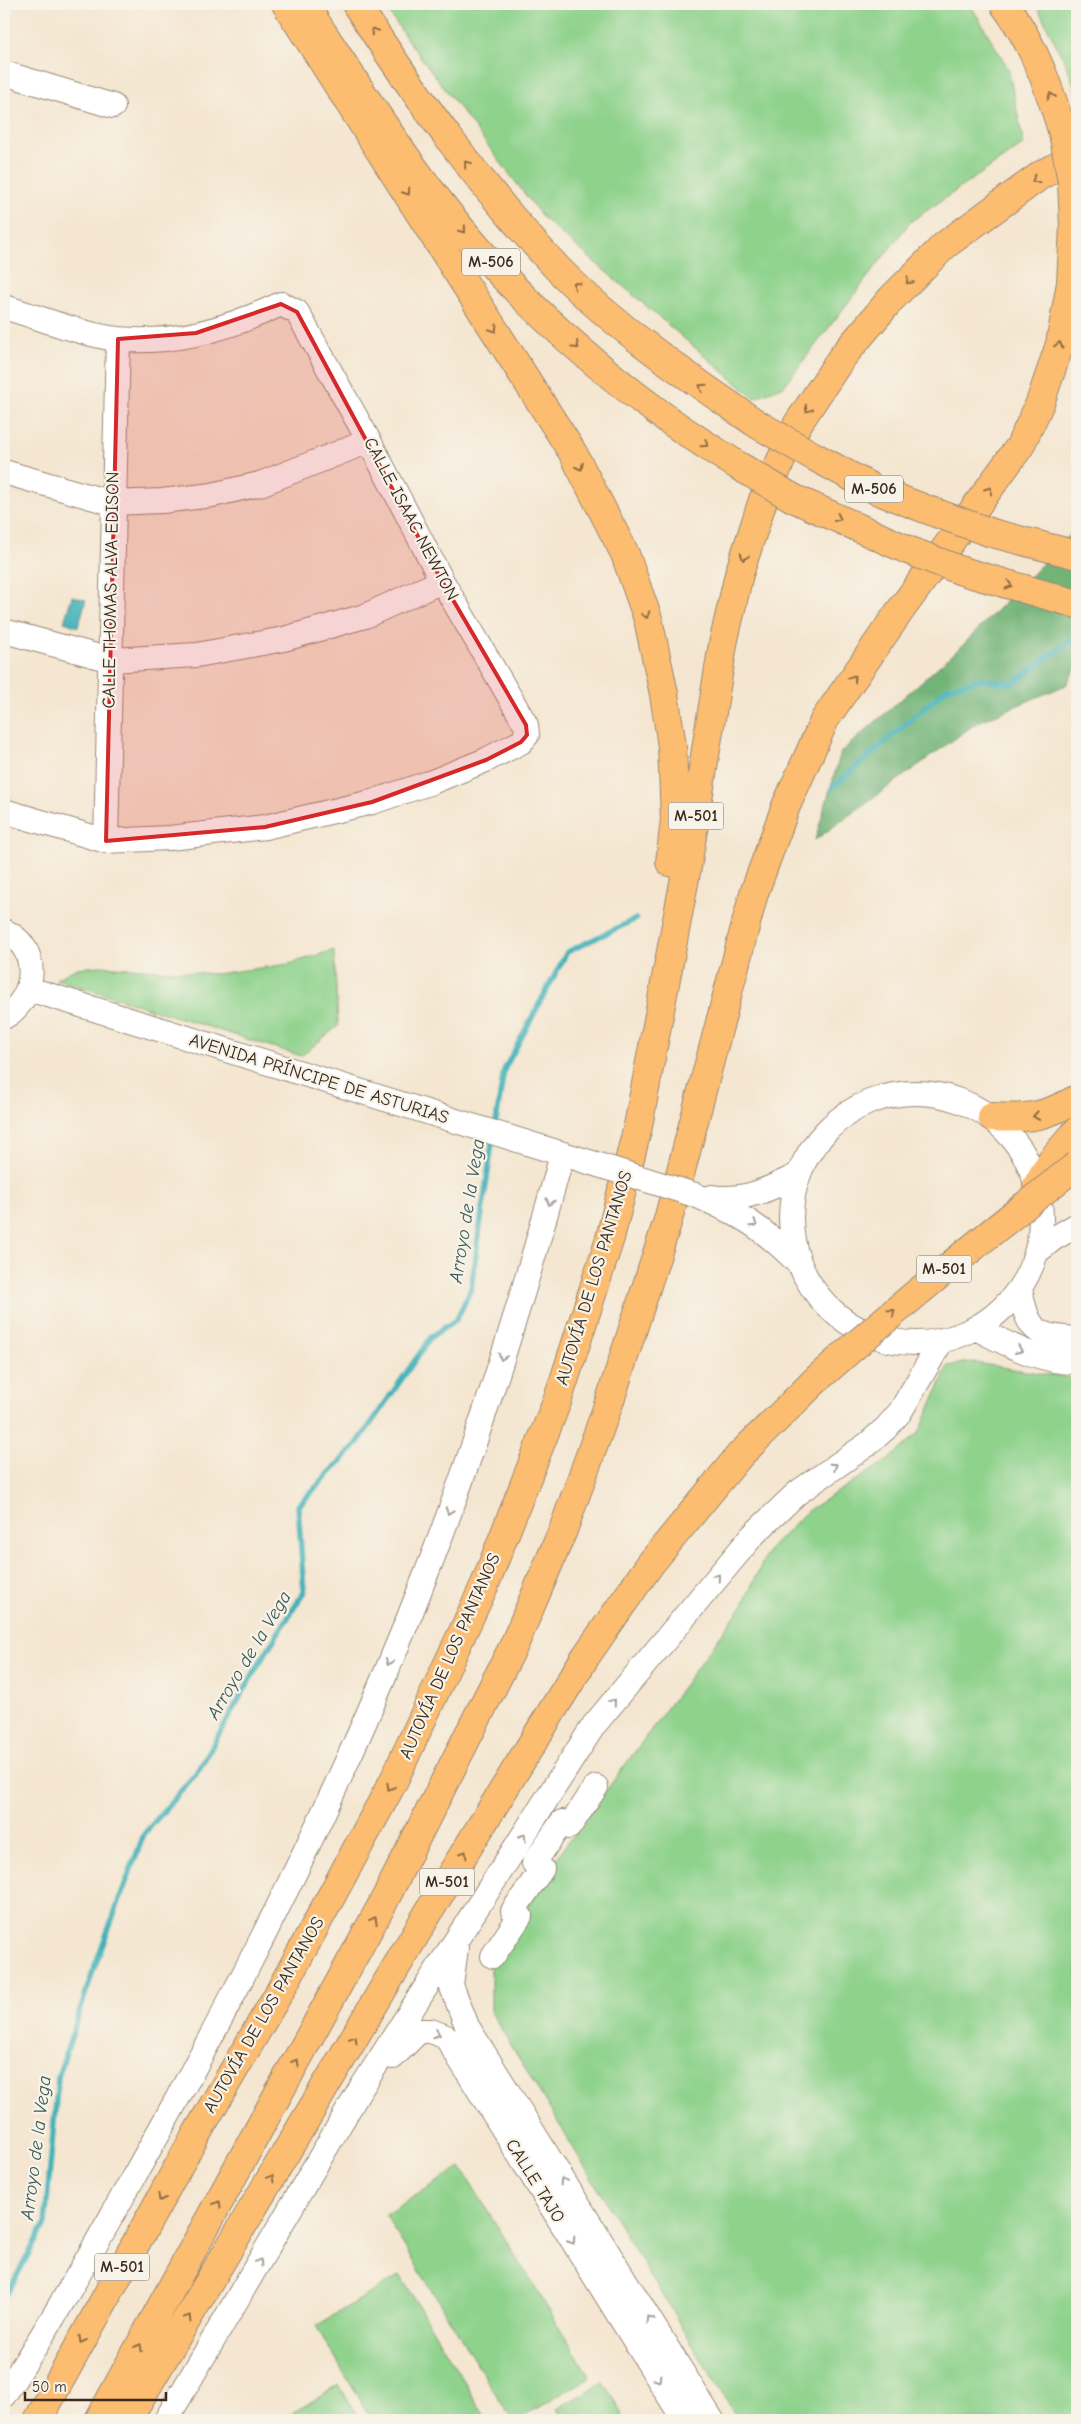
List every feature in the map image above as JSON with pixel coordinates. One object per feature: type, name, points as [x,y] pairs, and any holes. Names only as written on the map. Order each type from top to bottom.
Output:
[{"type":"main road","points":[[286,4],[573,453],[625,554],[648,619],[664,694],[672,746],[675,820],[668,879],[646,1018],[639,1084],[638,1126]]},
{"type":"main road","name":"M-506","points":[[304,4],[400,151],[479,250],[561,332],[601,368],[656,411],[736,465],[793,498],[908,550],[962,571],[1069,602]]},
{"type":"main road","name":"M-506","points":[[356,4],[398,68],[466,164],[561,271],[625,330],[692,380],[757,424],[876,490],[992,533],[1077,555]]},
{"type":"main road","points":[[99,2420],[383,1903],[514,1645],[562,1530],[619,1372],[668,1220],[754,892],[786,806],[826,719],[897,615],[1020,446],[1040,404],[1060,344],[1071,283],[1074,226],[1071,158],[1051,94],[1035,55],[1004,4]]},
{"type":"main road","name":"AUTOVÍA DE LOS PANTANOS","points":[[38,2420],[193,2140],[280,1991],[394,1782],[485,1584],[558,1399],[610,1238],[638,1126],[684,887],[723,644],[739,574],[763,500],[797,425],[842,357],[892,298],[945,245],[1041,175],[1071,158]]},
{"type":"main road","points":[[992,1117],[1018,1118],[1041,1116],[1077,1100]]},
{"type":"main road","points":[[1037,1185],[1051,1161],[1077,1131]]},
{"type":"main road","name":"M-501","points":[[127,2420],[449,1878],[586,1656],[650,1563],[734,1462],[816,1379],[885,1318],[976,1243],[1077,1165]]},
{"type":"main road","points":[[22,2420],[30,2407],[52,2394]]},
{"type":"street","points":[[4,73],[113,106]]},
{"type":"street","name":"CALLE ISAAC NEWTON","points":[[106,841],[221,833],[326,814],[372,802],[432,782],[486,760],[521,742],[527,735],[526,725],[442,581],[369,441],[297,312],[281,304],[228,325],[196,333],[157,339],[118,339]]},
{"type":"street","points":[[4,307],[118,339]]},
{"type":"street","name":"CALLE THOMAS ALVA EDISON","points":[[106,841],[112,504],[118,339]]},
{"type":"street","points":[[4,472],[112,504],[212,495],[260,484],[369,441]]},
{"type":"street","points":[[4,630],[110,660],[197,655],[284,639],[365,616],[442,581]]},
{"type":"street","points":[[4,811],[106,841]]},
{"type":"street","points":[[4,931],[21,944],[29,958],[32,974],[29,989],[22,1002],[4,1017]]},
{"type":"street","name":"AVENIDA PRÍNCIPE DE ASTURIAS","points":[[29,989],[450,1121],[695,1195],[736,1212],[756,1224],[798,1263]]},
{"type":"street","points":[[924,1092],[951,1097],[992,1117],[1012,1137],[1027,1160],[1037,1185],[1042,1213],[1038,1251],[1020,1288],[1000,1311],[976,1328],[942,1340],[907,1343],[872,1336],[841,1319],[816,1294],[798,1263],[791,1226],[790,1204],[798,1175],[810,1149],[829,1126],[855,1108],[886,1096],[924,1092]]},
{"type":"street","points":[[4,2395],[46,2332],[190,2076],[299,1863],[364,1722],[432,1560],[487,1405],[547,1215],[562,1154]]},
{"type":"street","name":"AVENIDA PRÍNCIPE DE ASTURIAS","points":[[695,1195],[728,1200],[750,1196],[798,1175]]},
{"type":"street","points":[[1038,1251],[1053,1238],[1077,1225]]},
{"type":"street","points":[[1020,1288],[1024,1315],[1035,1329],[1051,1338],[1077,1339]]},
{"type":"street","points":[[976,1328],[1020,1350],[1047,1359],[1077,1362]]},
{"type":"street","points":[[166,2420],[360,2090],[594,1725],[753,1535],[797,1493],[868,1444],[886,1428],[900,1412],[942,1340]]},
{"type":"street","points":[[493,1956],[520,1916],[513,1911],[542,1868],[534,1863],[562,1822],[569,1827],[596,1787]]},
{"type":"street","name":"CALLE TAJO","points":[[458,1937],[452,1962],[451,1984],[467,2026],[712,2420]]},
{"type":"street","name":"CALLE TAJO","points":[[360,2090],[419,2031],[431,2031],[446,2037],[684,2420]]},
{"type":"highlighted area","points":[[281,304],[297,312],[442,581],[526,725],[527,735],[521,742],[486,760],[372,802],[265,827],[106,841],[118,339],[196,333]]},
{"type":"green space","points":[[384,4],[970,4],[1008,68],[1024,144],[910,222],[784,386],[754,398],[543,218],[406,38]]},
{"type":"green space","points":[[1036,4],[1077,4],[1077,94],[1069,71]]},
{"type":"green space","points":[[1077,528],[1077,666],[1066,685],[978,722],[815,840],[841,752],[962,646]]},
{"type":"green space","points":[[334,950],[338,1026],[301,1056],[56,979],[77,968],[100,966],[216,974],[289,964]]},
{"type":"green space","points":[[969,1362],[1077,1379],[1077,2420],[738,2420],[491,2012],[491,1969],[558,1856],[742,1606],[768,1551],[807,1511],[888,1460],[919,1433],[948,1366]]},
{"type":"green space","points":[[461,2167],[590,2377],[517,2420],[512,2420],[385,2215]]},
{"type":"green space","points":[[400,2275],[487,2420],[372,2420],[316,2326]]},
{"type":"green space","points":[[603,2382],[626,2420],[564,2420],[557,2409]]},
{"type":"green space","points":[[339,2385],[361,2420],[281,2420]]},
{"type":"water","points":[[72,596],[86,600],[78,627],[64,622]]},
{"type":"waterway","points":[[832,788],[947,688],[981,679],[1012,684],[1077,636]]},
{"type":"waterway","name":"Arroyo de la Vega","points":[[495,1128],[504,1070],[567,952],[636,919]]},
{"type":"waterway","name":"Arroyo de la Vega","points":[[4,2299],[45,2224],[58,2077],[94,1968],[144,1834],[198,1771],[260,1662],[304,1592],[298,1506],[356,1445],[431,1337],[457,1319],[471,1289],[493,1137]]}]
